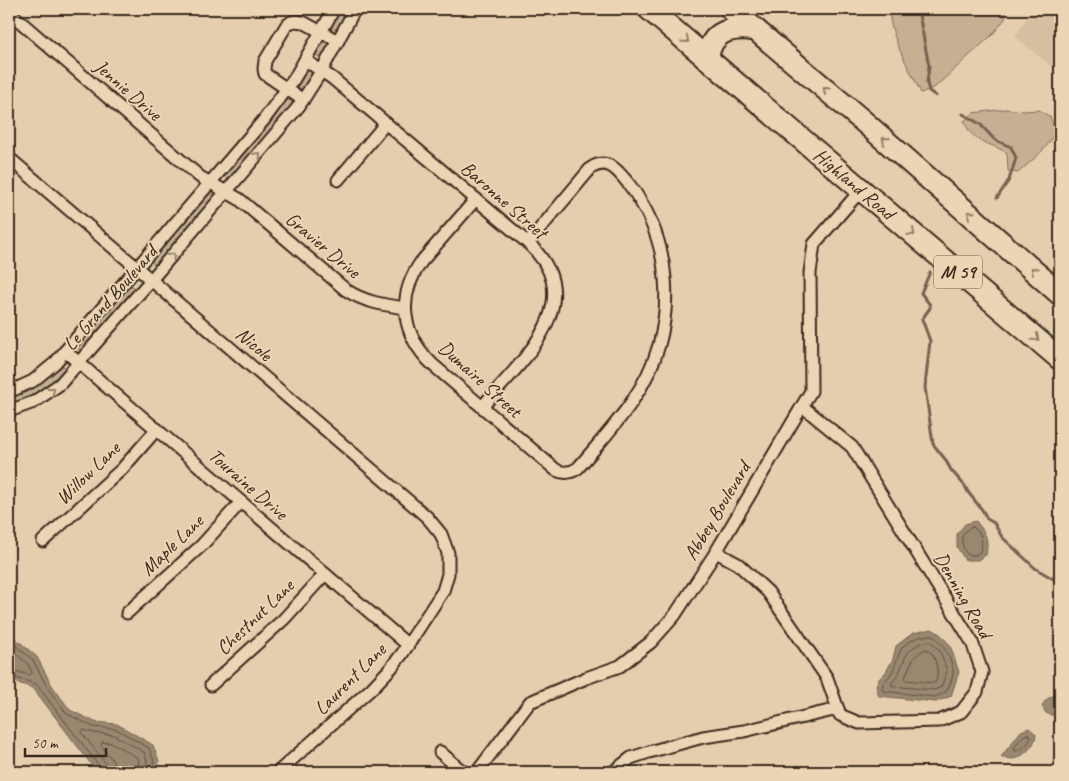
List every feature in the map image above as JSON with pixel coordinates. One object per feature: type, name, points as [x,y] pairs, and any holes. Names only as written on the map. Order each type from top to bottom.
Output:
[{"type":"highway","name":"Highland Road","points":[[649,9],[1060,359]]},
{"type":"highway","name":"M 59","points":[[731,9],[870,127],[1060,294]]},
{"type":"highway","points":[[708,58],[710,45],[720,34],[744,28],[756,30]]},
{"type":"street","name":"Le Grand Boulevard","points":[[9,392],[41,375],[65,351],[210,182],[288,90],[334,9]]},
{"type":"street","name":"Le Grand Boulevard","points":[[9,411],[27,405],[48,394],[67,377],[151,280],[303,100],[322,70],[355,9]]},
{"type":"street","name":"Jennie Drive","points":[[9,12],[200,177],[226,192]]},
{"type":"street","points":[[303,100],[265,74],[264,66],[266,59],[286,26],[291,22],[303,22],[338,41]]},
{"type":"street","name":"Baronne Street","points":[[305,60],[322,70],[386,123],[528,243],[544,261],[551,280],[553,294],[551,315],[542,336],[482,407]]},
{"type":"street","points":[[338,180],[386,123]]},
{"type":"street","name":"Nicole","points":[[9,158],[430,520],[441,534],[447,548],[448,574]]},
{"type":"street","name":"Dumaire Street","points":[[476,199],[417,268],[409,286],[405,308],[411,335],[425,357],[482,407],[553,468],[561,472],[569,472],[578,468],[627,410],[644,383],[655,358],[663,330],[666,303],[664,270],[658,242],[644,208],[617,170],[607,164],[600,164],[591,168],[528,243]]},
{"type":"street","name":"Abbey Boulevard","points":[[477,772],[530,702],[620,666],[651,642],[675,615],[716,552],[811,391],[810,273],[814,244],[861,190]]},
{"type":"street","name":"Gravier Drive","points":[[226,192],[239,199],[353,294],[370,302],[405,308]]},
{"type":"street","name":"Touraine Drive","points":[[65,351],[408,645]]},
{"type":"street","name":"Denning Road","points":[[802,406],[852,447],[972,642],[982,672],[976,692],[961,712],[939,721],[859,723],[840,715],[838,709]]},
{"type":"street","name":"Willow Lane","points":[[43,541],[122,469],[156,430]]},
{"type":"street","name":"Maple Lane","points":[[128,613],[202,546],[241,502]]},
{"type":"street","points":[[612,772],[630,758],[648,752],[703,737],[744,731],[838,709],[827,678],[768,592],[738,564],[716,552]]},
{"type":"street","name":"Chestnut Lane","points":[[211,685],[292,610],[324,574]]},
{"type":"street","name":"Laurent Lane","points":[[278,772],[378,682],[397,661],[442,591],[448,574]]},
{"type":"street","points":[[440,752],[463,772]]},
{"type":"shaded area","points":[[889,9],[1006,9],[1005,19],[992,35],[935,87],[921,93],[896,41]]},
{"type":"shaded area","points":[[1033,9],[1060,9],[1060,74],[1015,36]]},
{"type":"shaded area","points":[[340,11],[344,12],[345,16],[339,29],[334,29],[331,24]]},
{"type":"shaded area","points":[[321,42],[328,43],[329,47],[323,57],[318,57],[315,52]]},
{"type":"shaded area","points":[[306,70],[312,71],[313,75],[305,89],[300,89],[297,84]]},
{"type":"shaded area","points":[[289,100],[293,106],[231,178],[227,178],[224,174],[285,101]]},
{"type":"shaded area","points":[[1006,109],[1039,110],[1050,117],[1054,128],[1053,135],[1046,147],[1018,173],[1008,171],[1007,153],[977,138],[972,134],[964,121],[973,113]]},
{"type":"shaded area","points":[[207,193],[213,195],[213,199],[157,264],[153,264],[151,260]]},
{"type":"shaded area","points":[[128,285],[134,287],[134,291],[83,350],[79,350],[76,346]]},
{"type":"shaded area","points":[[59,365],[65,367],[65,371],[46,388],[25,400],[9,406],[9,396]]},
{"type":"water","points":[[976,521],[986,536],[986,555],[978,560],[965,560],[957,547],[957,534],[965,524]]},
{"type":"water","points":[[932,629],[940,634],[950,645],[959,672],[951,696],[936,702],[879,696],[876,686],[878,680],[886,672],[893,659],[896,646],[913,633]]},
{"type":"water","points":[[9,633],[37,657],[51,684],[70,710],[95,722],[117,724],[153,745],[159,761],[156,772],[97,772],[33,688],[9,680]]},
{"type":"water","points":[[1060,694],[1060,713],[1057,717],[1046,713],[1042,706],[1045,701]]},
{"type":"water","points":[[1029,728],[1036,734],[1029,750],[1013,759],[1001,757],[1021,731]]},
{"type":"waterway","points":[[918,9],[929,66],[927,83],[929,91],[936,96]]},
{"type":"waterway","points":[[963,114],[980,124],[995,140],[1011,147],[1016,158],[1009,180],[997,198]]},
{"type":"waterway","points":[[930,272],[921,293],[930,305],[922,319],[930,341],[925,387],[933,444],[987,519],[994,523],[1002,537],[1035,568],[1060,583]]}]
